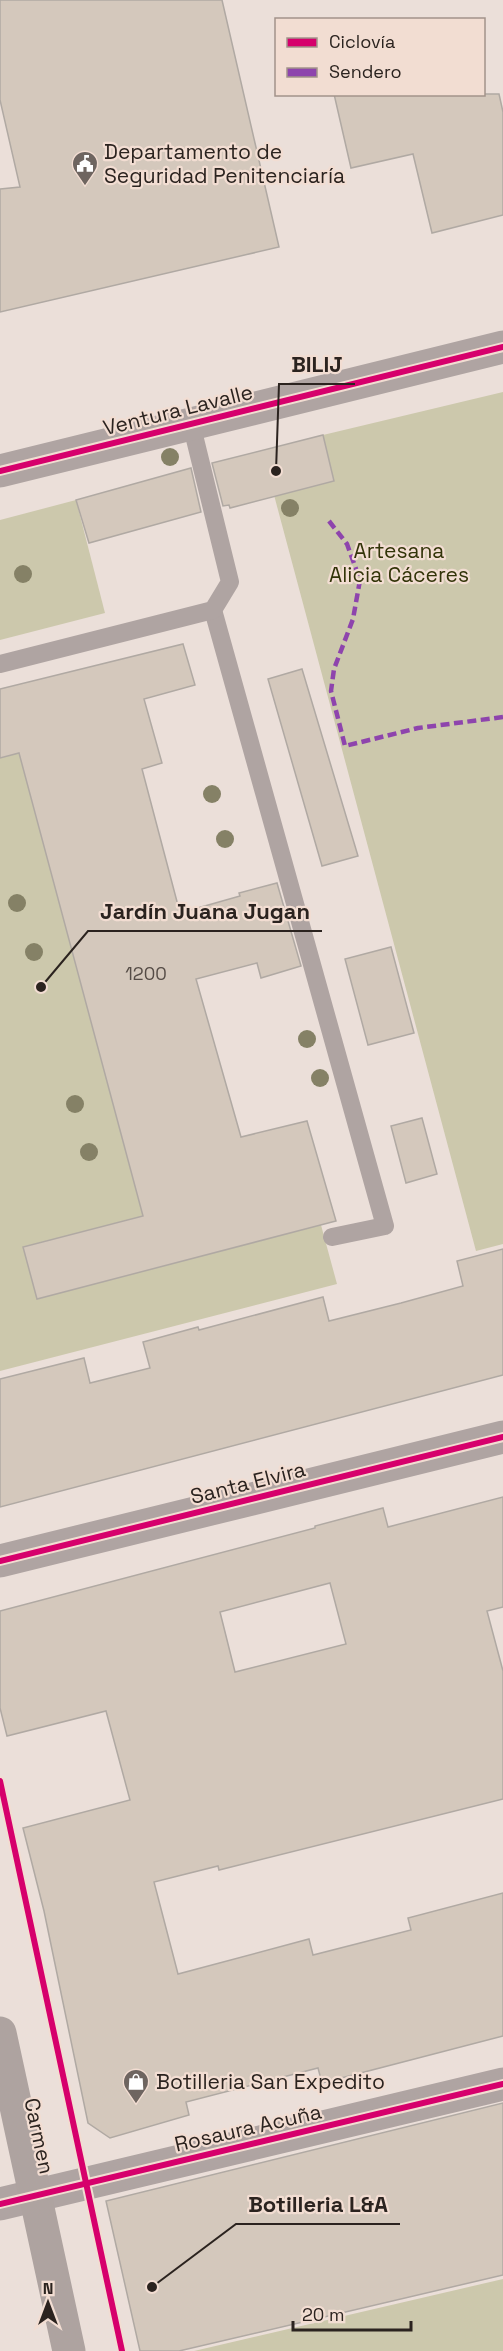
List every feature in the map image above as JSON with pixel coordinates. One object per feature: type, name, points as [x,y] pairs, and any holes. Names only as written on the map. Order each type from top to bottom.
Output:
[{"type":"main road","name":"Carmen","points":[[0,2034],[69,2351]]},
{"type":"street","name":"Ventura Lavalle","points":[[0,471],[503,347]]},
{"type":"street","name":"Santa Elvira","points":[[0,1561],[503,1437]]},
{"type":"street","name":"Rosaura Acuña","points":[[0,2204],[503,2084]]},
{"type":"lane","points":[[0,664],[213,610],[230,582],[190,423]]},
{"type":"lane","points":[[213,610],[385,1226],[332,1237]]},
{"type":"green space","name":"Artesana Alicia Cáceres","points":[[503,392],[503,1244],[476,1251],[274,495],[334,481],[323,435]]},
{"type":"green space","points":[[76,500],[105,613],[0,640],[0,520]]},
{"type":"green space","points":[[19,753],[143,1216],[23,1247],[37,1299],[321,1225],[337,1284],[0,1371],[0,758]]},
{"type":"green space","points":[[503,2279],[503,2351],[194,2351]]},
{"type":"building","points":[[0,0],[222,0],[279,247],[0,312],[0,189],[20,187],[0,100]]},
{"type":"building","points":[[485,94],[499,94],[503,112],[503,215],[432,233],[413,154],[351,168],[334,96],[485,96]]},
{"type":"building","points":[[323,435],[334,481],[230,508],[229,505],[223,506],[212,463]]},
{"type":"building","points":[[191,468],[201,512],[89,543],[76,500]]},
{"type":"building","points":[[183,644],[195,685],[144,699],[162,763],[142,769],[180,913],[277,883],[301,966],[261,978],[257,963],[196,979],[241,1137],[307,1121],[336,1221],[37,1299],[23,1247],[143,1216],[19,753],[0,758],[0,689]]},
{"type":"building","points":[[302,669],[358,856],[322,866],[268,679]]},
{"type":"building","points":[[391,947],[414,1033],[368,1045],[345,959]]},
{"type":"building","points":[[422,1118],[437,1174],[406,1183],[391,1126]]},
{"type":"building","points":[[503,1249],[503,1375],[0,1507],[0,1379],[84,1358],[90,1383],[150,1368],[143,1342],[198,1327],[199,1330],[323,1297],[329,1321],[401,1303],[463,1286],[457,1261]]},
{"type":"building","points":[[503,1497],[503,1607],[487,1611],[503,1671],[503,1799],[219,1870],[218,1866],[154,1882],[178,1974],[309,1939],[313,1955],[411,1930],[408,1918],[503,1893],[503,2036],[322,2083],[318,2068],[186,2102],[189,2115],[110,2138],[88,2123],[44,1911],[23,1828],[130,1800],[106,1711],[7,1736],[0,1708],[0,1611],[383,1508],[388,1527]],"holes":[[[330,1583],[346,1644],[235,1672],[220,1612]]]},
{"type":"building","points":[[503,2103],[503,2275],[179,2351],[140,2351],[106,2201]]},
{"type":"marked path","points":[[329,521],[347,544],[360,580],[353,619],[334,669],[331,691],[345,746],[418,728],[503,717]]},
{"type":"cycle path","points":[[0,471],[503,347]]},
{"type":"cycle path","points":[[0,1561],[503,1437]]},
{"type":"cycle path","points":[[0,1781],[122,2351]]},
{"type":"cycle path","points":[[0,2204],[503,2084]]},
{"type":"place","name":"Departamento de Seguridad Penitenciaría","points":[[85,187]]},
{"type":"place","name":"BILIJ","points":[[276,471]]},
{"type":"place","name":"Jardín Juana Jugan","points":[[41,987]]},
{"type":"place","name":"Botilleria San Expedito","points":[[136,2105]]},
{"type":"place","name":"Botilleria L&A","points":[[152,2287]]}]
